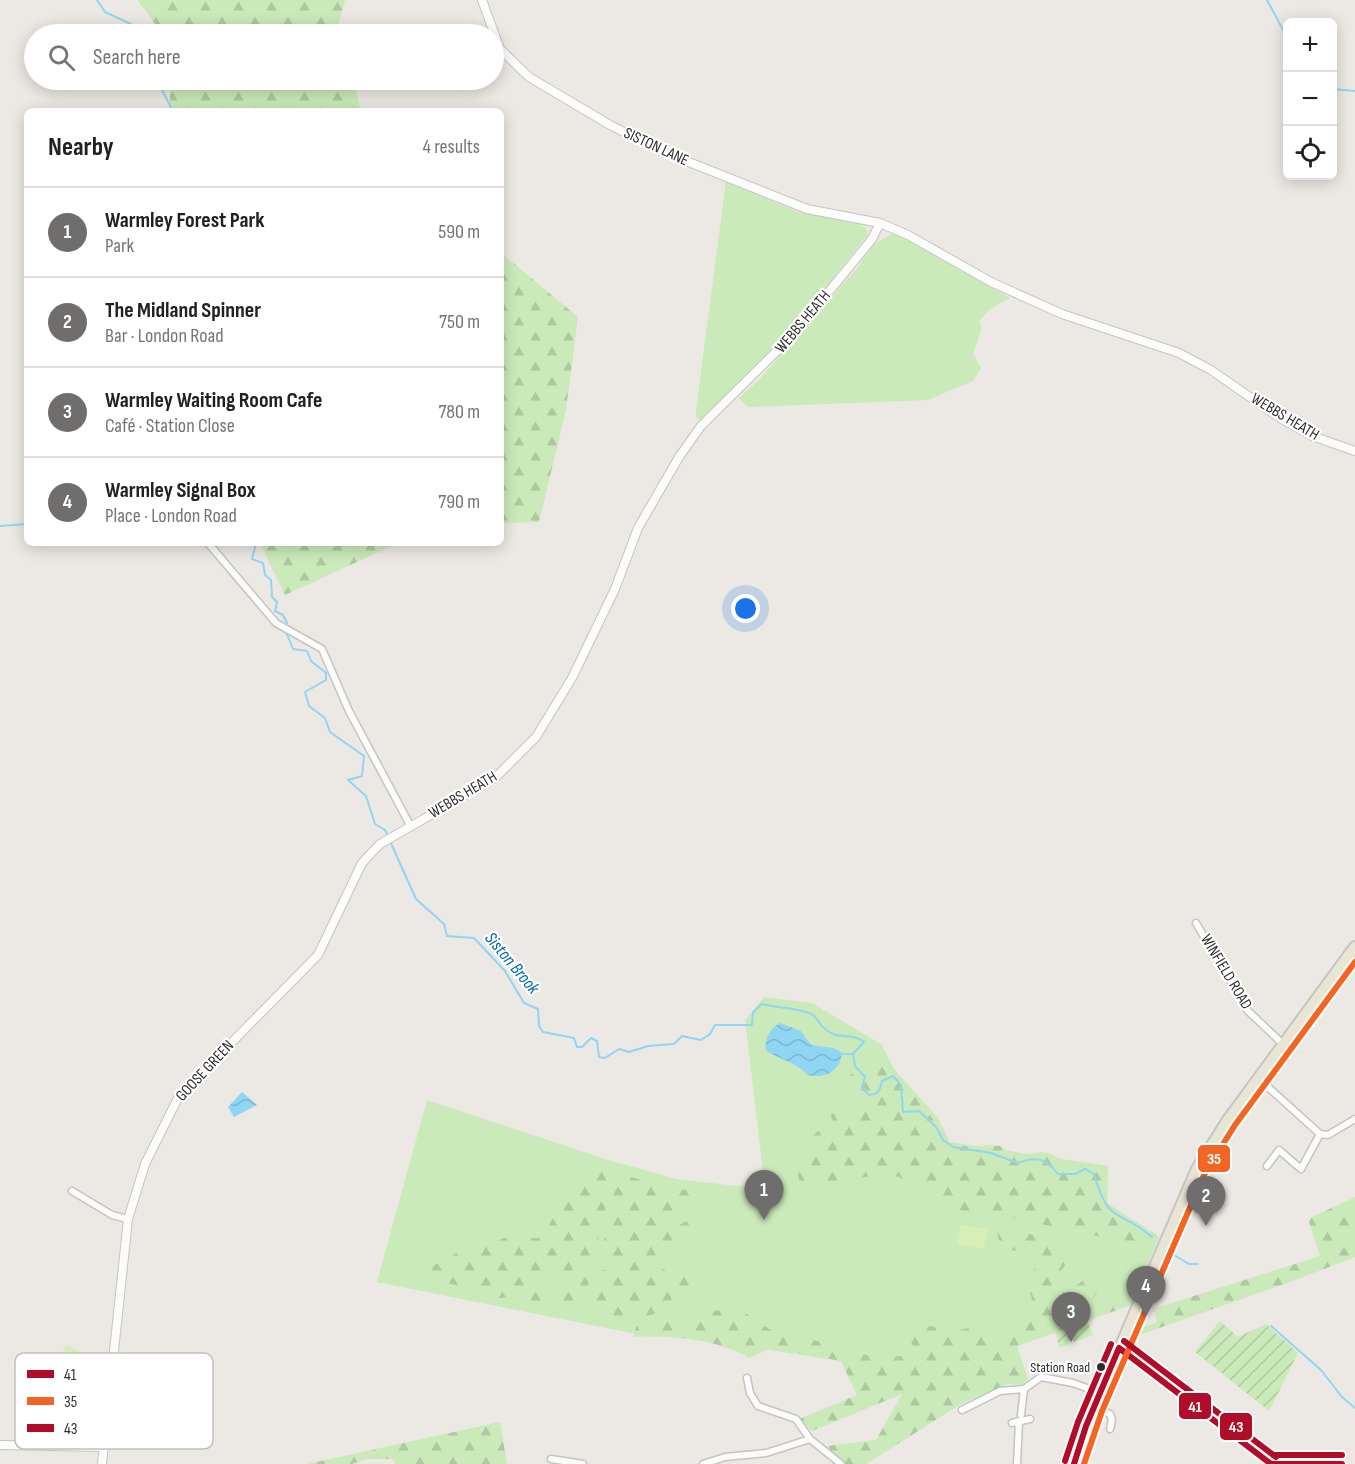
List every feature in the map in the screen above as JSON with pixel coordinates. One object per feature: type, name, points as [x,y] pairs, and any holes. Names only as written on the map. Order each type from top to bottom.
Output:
[{"type":"main road","points":[[1074,1464],[1094,1407],[1197,1169],[1228,1120],[1355,947]]},
{"type":"street","name":"SISTON LANE","points":[[482,0],[491,24]]},
{"type":"street","name":"SISTON LANE","points":[[504,53],[528,77],[610,125],[671,155],[807,209],[880,223]]},
{"type":"street","name":"WEBBS HEATH","points":[[410,825],[495,778],[536,737],[572,678],[615,590],[638,528],[679,457],[701,426],[795,333],[872,239],[880,223],[908,235],[991,282],[1062,314],[1179,353],[1211,370],[1280,418],[1312,436],[1355,451]]},
{"type":"street","points":[[211,546],[276,623],[322,649],[350,711],[410,825]]},
{"type":"street","name":"GOOSE GREEN","points":[[113,1353],[128,1220],[145,1164],[179,1096],[318,955],[362,863],[380,844],[410,825]]},
{"type":"street","name":"WINFIELD ROAD","points":[[1196,923],[1248,1011],[1284,1045]]},
{"type":"street","points":[[1259,1079],[1320,1134],[1328,1135],[1355,1119]]},
{"type":"street","points":[[1267,1166],[1278,1150],[1301,1169],[1320,1134]]},
{"type":"street","points":[[72,1191],[112,1215],[128,1220]]},
{"type":"street","points":[[1119,1348],[1272,1464],[1342,1464]]},
{"type":"street","points":[[962,1410],[1000,1391],[1024,1389],[1041,1377],[1051,1377],[1100,1393]]},
{"type":"street","points":[[747,1378],[753,1400],[758,1406],[796,1419],[808,1437],[838,1462]]},
{"type":"street","points":[[1017,1464],[1018,1420],[1024,1389]]},
{"type":"street","points":[[1094,1407],[1110,1414],[1112,1420],[1110,1429]]},
{"type":"street","points":[[1018,1420],[1030,1419]]},
{"type":"street","points":[[704,1464],[725,1457],[766,1453],[808,1437]]},
{"type":"street","points":[[0,1445],[15,1445]]},
{"type":"street","name":"GOOSE GREEN","points":[[102,1464],[103,1449]]},
{"type":"street","points":[[551,1459],[583,1464]]},
{"type":"green space","points":[[138,0],[345,0],[339,24],[155,24]]},
{"type":"green space","points":[[170,90],[356,90],[360,108],[169,108]]},
{"type":"green space","points":[[726,181],[798,212],[856,223],[865,227],[868,234],[785,339],[700,420],[696,417],[696,410]]},
{"type":"green space","points":[[892,234],[900,236],[1010,298],[990,309],[979,321],[982,328],[973,354],[981,368],[973,381],[928,400],[748,407],[739,398],[759,380],[857,268],[874,244]]},
{"type":"green space","points":[[504,255],[578,317],[566,410],[539,522],[504,523]]},
{"type":"green space","points":[[261,546],[391,546],[285,595]]},
{"type":"green space","points":[[764,997],[812,1003],[882,1045],[894,1069],[938,1118],[950,1142],[1108,1166],[1107,1203],[1159,1237],[1131,1305],[1017,1346],[902,1393],[841,1361],[693,1338],[631,1333],[377,1282],[427,1100],[608,1160],[676,1179],[754,1188],[760,1183],[763,1171],[745,1020]]},
{"type":"green space","points":[[879,1058],[925,1107],[946,1139],[953,1144],[974,1148],[987,1145],[1000,1146],[1020,1159],[1032,1153],[1044,1152],[1055,1156],[1064,1166],[1100,1168],[1106,1174],[1106,1202],[1113,1209],[1156,1234],[1156,1238],[1145,1242],[1116,1240],[1008,1217],[971,1213],[953,1208],[899,1177],[881,1174],[826,1184],[800,1183],[796,1169],[806,1159],[811,1138],[818,1131],[836,1132],[837,1126],[831,1114],[849,1111],[855,1105],[853,1097],[840,1093],[845,1080]]},
{"type":"green space","points":[[601,1168],[611,1174],[611,1185],[593,1260],[587,1264],[504,1298],[487,1297],[459,1286],[437,1281],[425,1274],[425,1270],[460,1251],[480,1248],[504,1238],[545,1238],[551,1221],[591,1175]]},
{"type":"green space","points":[[618,1173],[667,1188],[706,1192],[706,1200],[685,1208],[663,1229],[670,1230],[691,1219],[697,1223],[681,1251],[675,1252],[670,1246],[665,1246],[657,1255],[651,1257],[637,1256],[607,1262],[600,1260]]},
{"type":"green space","points":[[1355,1197],[1355,1257],[1142,1334],[1140,1332],[1140,1328],[1157,1322],[1153,1309],[1320,1256],[1309,1222],[1312,1217]]},
{"type":"green space","points":[[960,1225],[987,1229],[984,1249],[957,1245]]},
{"type":"green space","points":[[997,1230],[1054,1237],[1065,1265],[1051,1284],[1077,1285],[1096,1271],[1098,1288],[1084,1310],[1121,1301],[1131,1305],[1017,1346],[1028,1379],[1022,1385],[1008,1384],[961,1404],[866,1464],[845,1464],[827,1446],[876,1440],[902,1394],[812,1431],[799,1419],[857,1395],[841,1361],[772,1348],[749,1358],[708,1342],[662,1337],[633,1337],[636,1327],[658,1320],[692,1319],[695,1313],[730,1309],[747,1314],[769,1329],[853,1350],[871,1357],[906,1356],[912,1352],[914,1347],[905,1334],[911,1324],[945,1328],[953,1332],[967,1328],[981,1328],[990,1332],[995,1344],[1001,1347],[999,1337],[1006,1334],[1005,1325],[1029,1311],[1032,1298],[1028,1290],[1036,1284],[1033,1259],[1022,1252],[1000,1248]]},
{"type":"green space","points":[[675,1256],[683,1257],[695,1295],[690,1306],[682,1306],[680,1300]]},
{"type":"green space","points":[[633,1262],[659,1266],[669,1273],[672,1304],[670,1308],[637,1320],[594,1312],[592,1292],[597,1272]]},
{"type":"green space","points":[[587,1273],[590,1277],[582,1311],[533,1306],[524,1302],[526,1297],[545,1288],[564,1284],[569,1279]]},
{"type":"green space","points":[[1087,1321],[1093,1335],[1074,1342],[1073,1339],[1068,1341],[1068,1345],[1060,1348],[1055,1332]]},
{"type":"green space","points":[[1220,1321],[1238,1337],[1266,1324],[1298,1353],[1269,1411],[1195,1352]]},
{"type":"green space","points":[[66,1345],[82,1353],[62,1353]]},
{"type":"green space","points":[[500,1422],[507,1464],[396,1464],[392,1459],[368,1459],[352,1464],[307,1464]]},
{"type":"water","points":[[780,1023],[801,1031],[811,1045],[834,1048],[842,1053],[835,1069],[826,1075],[808,1075],[794,1064],[766,1051],[768,1034]]},
{"type":"water","points":[[242,1092],[257,1105],[234,1117],[228,1107]]},
{"type":"waterway","name":"Siston Brook","points":[[97,0],[105,12],[131,24]]},
{"type":"waterway","points":[[1267,0],[1283,30]]},
{"type":"waterway","points":[[1337,89],[1355,91]]},
{"type":"waterway","name":"Siston Brook","points":[[162,90],[171,108]]},
{"type":"waterway","points":[[0,526],[24,524]]},
{"type":"waterway","name":"Siston Brook","points":[[255,546],[252,559],[263,563],[265,575],[271,580],[272,597],[277,602],[275,611],[283,615],[287,623]]},
{"type":"waterway","name":"Siston Brook","points":[[287,634],[293,649],[307,651],[311,661],[326,673],[326,680],[305,692],[309,706],[325,718],[330,732],[364,756],[362,776],[348,780],[366,796],[375,824],[385,830],[416,899],[444,924],[447,936],[474,938],[505,971],[524,1003],[538,1009],[539,1026],[543,1032],[574,1038],[577,1047],[582,1047],[591,1038],[597,1041],[599,1057],[605,1058],[619,1049],[629,1052],[648,1046],[674,1044],[682,1036],[701,1040],[710,1034],[715,1025],[752,1025],[753,1012],[762,1004],[809,1013],[833,1034],[853,1037],[864,1042],[853,1054]]},
{"type":"waterway","name":"Siston Brook","points":[[842,1054],[853,1054],[855,1066],[865,1077],[862,1087],[869,1095],[877,1093],[882,1081],[893,1076],[901,1085],[903,1112],[919,1111],[936,1127],[943,1140],[953,1147],[991,1153],[1018,1163],[1040,1160],[1050,1165],[1058,1174],[1075,1174],[1085,1169],[1094,1174],[1099,1190],[1110,1209],[1152,1237]]},
{"type":"waterway","name":"Siston Brook","points":[[1174,1255],[1189,1264],[1198,1264]]},
{"type":"waterway","name":"Siston Brook","points":[[1271,1326],[1321,1370],[1342,1397],[1355,1408]]},
{"type":"transit line","name":"35","points":[[1084,1464],[1102,1411],[1205,1173],[1235,1125],[1355,962]]},
{"type":"transit line","name":"43","points":[[1124,1341],[1276,1457]]},
{"type":"transit line","name":"43","points":[[1065,1461],[1078,1422],[1111,1344]]},
{"type":"transit line","name":"41","points":[[1119,1348],[1271,1464]]},
{"type":"transit line","name":"41","points":[[1074,1464],[1086,1426],[1119,1348]]},
{"type":"transit line","name":"43","points":[[1273,1455],[1342,1455]]},
{"type":"transit line","name":"41","points":[[1273,1464],[1342,1464]]},
{"type":"place","name":"Warmley Forest Park","points":[[764,1220]]},
{"type":"place","name":"The Midland Spinner","points":[[1206,1226]]},
{"type":"place","name":"Warmley Signal Box","points":[[1146,1316]]},
{"type":"place","name":"Warmley Waiting Room Cafe","points":[[1071,1342]]},
{"type":"place","name":"Station Road","points":[[1101,1367]]}]
